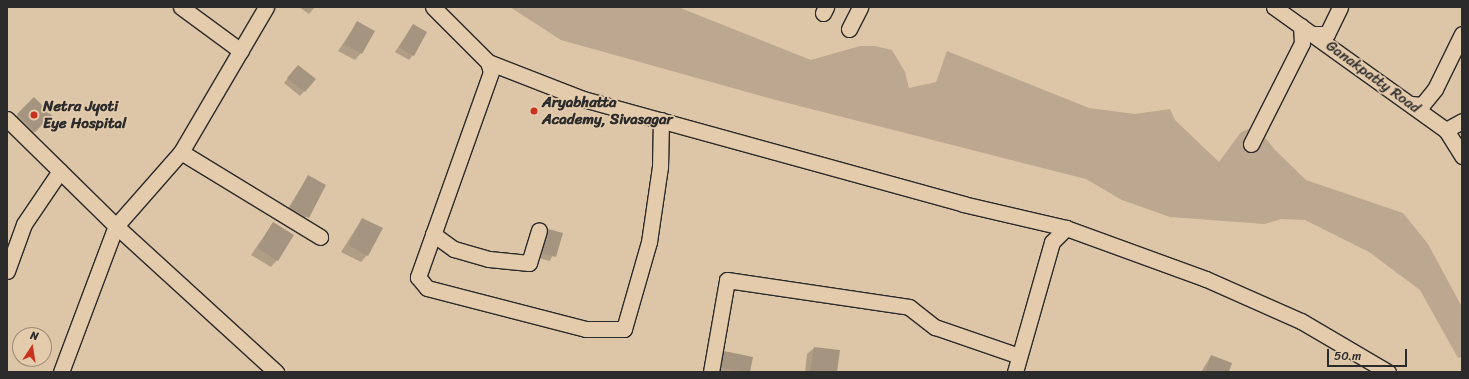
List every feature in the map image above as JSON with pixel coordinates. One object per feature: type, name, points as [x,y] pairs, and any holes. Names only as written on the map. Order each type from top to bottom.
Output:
[{"type":"street","points":[[181,7],[241,51]]},
{"type":"street","points":[[61,372],[116,226],[181,152],[266,7]]},
{"type":"street","points":[[433,7],[488,62],[492,72],[418,277],[427,288],[586,329],[624,329],[649,242],[660,167],[661,120]]},
{"type":"street","points":[[849,30],[860,7]]},
{"type":"street","name":"Ganakpatty Road","points":[[1274,7],[1446,130],[1462,156]]},
{"type":"street","points":[[1251,144],[1302,43],[1307,30],[1327,34],[1340,7]]},
{"type":"street","points":[[1411,104],[1422,105],[1435,89],[1462,34]]},
{"type":"street","points":[[488,62],[583,99],[963,204],[1066,228],[1206,279],[1301,321],[1388,372]]},
{"type":"street","points":[[7,119],[116,226],[276,372]]},
{"type":"street","points":[[1446,130],[1462,121]]},
{"type":"street","points":[[181,152],[320,237]]},
{"type":"street","points":[[7,270],[24,224],[60,171]]},
{"type":"street","points":[[1015,372],[1052,242],[1066,228]]},
{"type":"street","points":[[433,234],[454,249],[489,259],[529,263],[539,230]]},
{"type":"street","points":[[711,372],[727,280],[909,307],[935,327],[1019,356]]},
{"type":"shaded area","points":[[510,7],[678,7],[811,60],[860,46],[875,46],[892,50],[905,72],[909,88],[936,82],[947,51],[1089,108],[1135,114],[1170,109],[1175,120],[1219,162],[1241,132],[1256,126],[1275,150],[1306,180],[1403,213],[1428,244],[1462,307],[1462,357],[1458,358],[1420,290],[1369,252],[1305,220],[1281,219],[1265,224],[1170,217],[1122,200],[1086,179],[772,99],[561,40]]},
{"type":"building","points":[[357,21],[375,31],[362,54],[344,44]]},
{"type":"building","points":[[413,24],[427,32],[414,56],[399,47]]},
{"type":"building","points":[[298,65],[316,79],[305,92],[287,78]]},
{"type":"building","points":[[34,97],[52,115],[35,132],[17,114]]},
{"type":"building","points":[[308,175],[326,185],[309,218],[290,208]]},
{"type":"building","points":[[362,218],[383,228],[368,256],[348,245]]},
{"type":"building","points":[[273,222],[294,235],[278,261],[257,248]]},
{"type":"building","points":[[548,229],[563,233],[556,257],[541,253]]},
{"type":"building","points":[[814,347],[840,350],[837,372],[810,371]]},
{"type":"building","points":[[724,351],[753,357],[750,372],[721,368]]},
{"type":"building","points":[[1211,355],[1232,363],[1229,372],[1205,372]]},
{"type":"place","name":"Aryabhatta Academy, Sivasagar","points":[[534,111]]},
{"type":"place","name":"Netra Jyoti Eye Hospital","points":[[34,115]]}]
